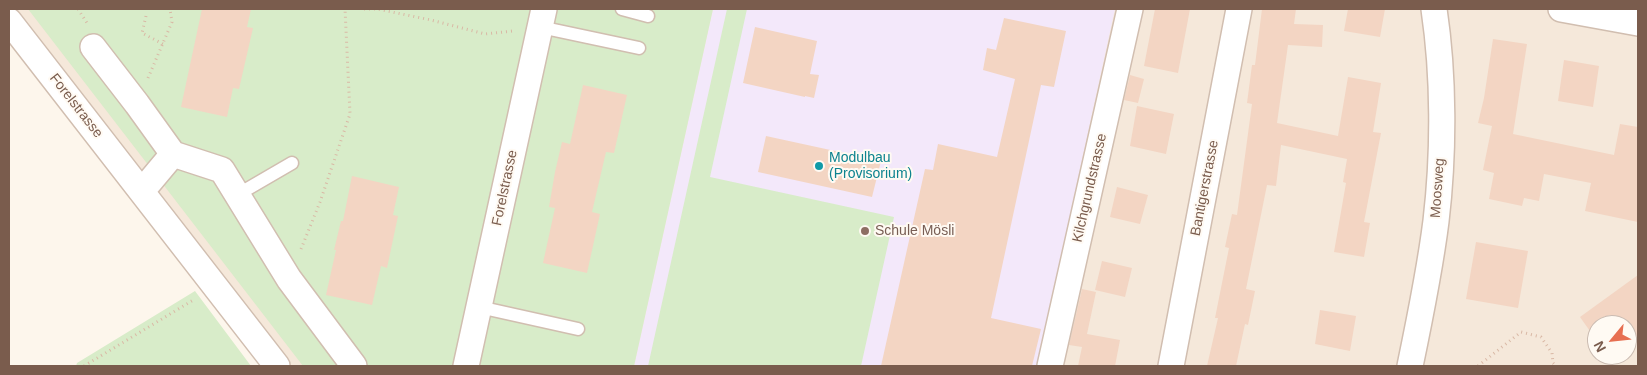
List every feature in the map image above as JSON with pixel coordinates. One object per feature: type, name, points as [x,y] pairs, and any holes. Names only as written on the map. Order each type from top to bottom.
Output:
[{"type":"street","name":"Kilchgrundstrasse","points":[[1050,366],[1130,9]]},
{"type":"street","name":"Bantigerstrasse","points":[[1171,366],[1239,9]]},
{"type":"street","name":"Moosweg","points":[[1410,366],[1436,220],[1441,92],[1434,9]]},
{"type":"street","points":[[1561,9],[1638,23]]},
{"type":"street","name":"Forelstrasse","points":[[466,366],[542,18]]},
{"type":"street","name":"Forelstrasse","points":[[9,21],[278,366]]},
{"type":"street","points":[[93,47],[173,154],[222,170],[289,278],[354,366]]},
{"type":"street","points":[[142,191],[173,154]]},
{"type":"lane","points":[[622,9],[648,16]]},
{"type":"lane","points":[[542,18],[639,48]]},
{"type":"lane","points":[[237,194],[292,163]]},
{"type":"lane","points":[[479,307],[578,329]]},
{"type":"path","points":[[137,104],[172,22],[170,9]]},
{"type":"path","points":[[289,278],[320,202],[350,114],[345,9]]},
{"type":"path","points":[[364,9],[377,9],[431,20],[485,34],[542,18]]},
{"type":"path","points":[[146,16],[142,33],[163,44]]},
{"type":"path","points":[[84,366],[216,286]]},
{"type":"path","points":[[1478,366],[1521,332],[1541,337],[1552,353],[1553,363],[1556,366]]},
{"type":"shaded area","points":[[9,9],[1638,9],[1638,366],[277,366],[9,21]]},
{"type":"shaded area","name":"Schule Mösli","points":[[713,9],[1115,9],[1037,366],[634,366]]},
{"type":"green space","points":[[28,9],[713,9],[634,366],[303,366]]},
{"type":"green space","points":[[727,9],[747,9],[710,177],[894,217],[861,366],[648,366]]},
{"type":"green space","points":[[195,291],[251,366],[76,366],[77,363]]},
{"type":"building","points":[[202,9],[251,9],[247,27],[253,28],[239,89],[233,88],[227,117],[181,107]]},
{"type":"building","points":[[1155,9],[1190,9],[1178,73],[1144,66]]},
{"type":"building","points":[[1262,9],[1296,9],[1294,24],[1323,25],[1322,47],[1288,45],[1277,123],[1338,136],[1348,77],[1381,83],[1373,132],[1381,133],[1364,222],[1370,223],[1364,257],[1334,252],[1346,183],[1343,182],[1347,159],[1281,145],[1276,186],[1267,185],[1246,289],[1255,291],[1248,325],[1245,324],[1236,366],[1207,366],[1218,318],[1215,318],[1229,248],[1225,247],[1232,214],[1237,215],[1252,104],[1247,103],[1252,65],[1255,65]]},
{"type":"building","points":[[1348,9],[1385,9],[1380,37],[1344,31]]},
{"type":"building","points":[[1004,18],[1066,31],[1054,87],[1041,85],[991,318],[1041,329],[1032,366],[881,366],[925,169],[933,170],[938,144],[997,157],[1015,79],[983,70],[987,48],[996,50]]},
{"type":"building","points":[[755,27],[817,41],[810,74],[819,75],[814,98],[743,83]]},
{"type":"building","points":[[1493,39],[1527,44],[1513,134],[1614,155],[1620,124],[1638,127],[1638,222],[1585,211],[1591,183],[1544,174],[1539,201],[1524,198],[1522,206],[1489,199],[1494,173],[1483,170],[1492,126],[1478,123],[1484,98]]},
{"type":"building","points":[[1564,60],[1599,66],[1593,107],[1558,101]]},
{"type":"building","points":[[1130,75],[1144,79],[1138,103],[1124,100]]},
{"type":"building","points":[[583,85],[627,95],[614,153],[606,152],[592,212],[600,214],[587,273],[543,263],[555,208],[549,207],[555,172],[562,142],[570,144]]},
{"type":"building","points":[[1137,106],[1174,114],[1166,154],[1130,146]]},
{"type":"building","name":"Modulbau (Provisorium)","points":[[766,136],[881,161],[872,197],[758,172]]},
{"type":"building","points":[[352,176],[399,187],[393,215],[398,216],[387,268],[381,266],[372,305],[326,295],[336,250],[334,250],[341,221],[343,221]]},
{"type":"building","points":[[1117,187],[1148,195],[1140,224],[1110,217]]},
{"type":"building","points":[[1476,242],[1528,251],[1518,308],[1466,299]]},
{"type":"building","points":[[1102,261],[1132,268],[1125,297],[1095,290]]},
{"type":"building","points":[[1638,275],[1637,336],[1637,315],[1587,315],[1587,327],[1580,317]]},
{"type":"building","points":[[1082,289],[1096,292],[1087,334],[1120,340],[1115,366],[1078,366],[1082,347],[1069,345]]},
{"type":"building","points":[[1320,310],[1356,316],[1350,351],[1315,344]]},
{"type":"place","name":"Modulbau (Provisorium)","points":[[819,166]]},
{"type":"place","name":"Schule Mösli","points":[[865,231]]}]
